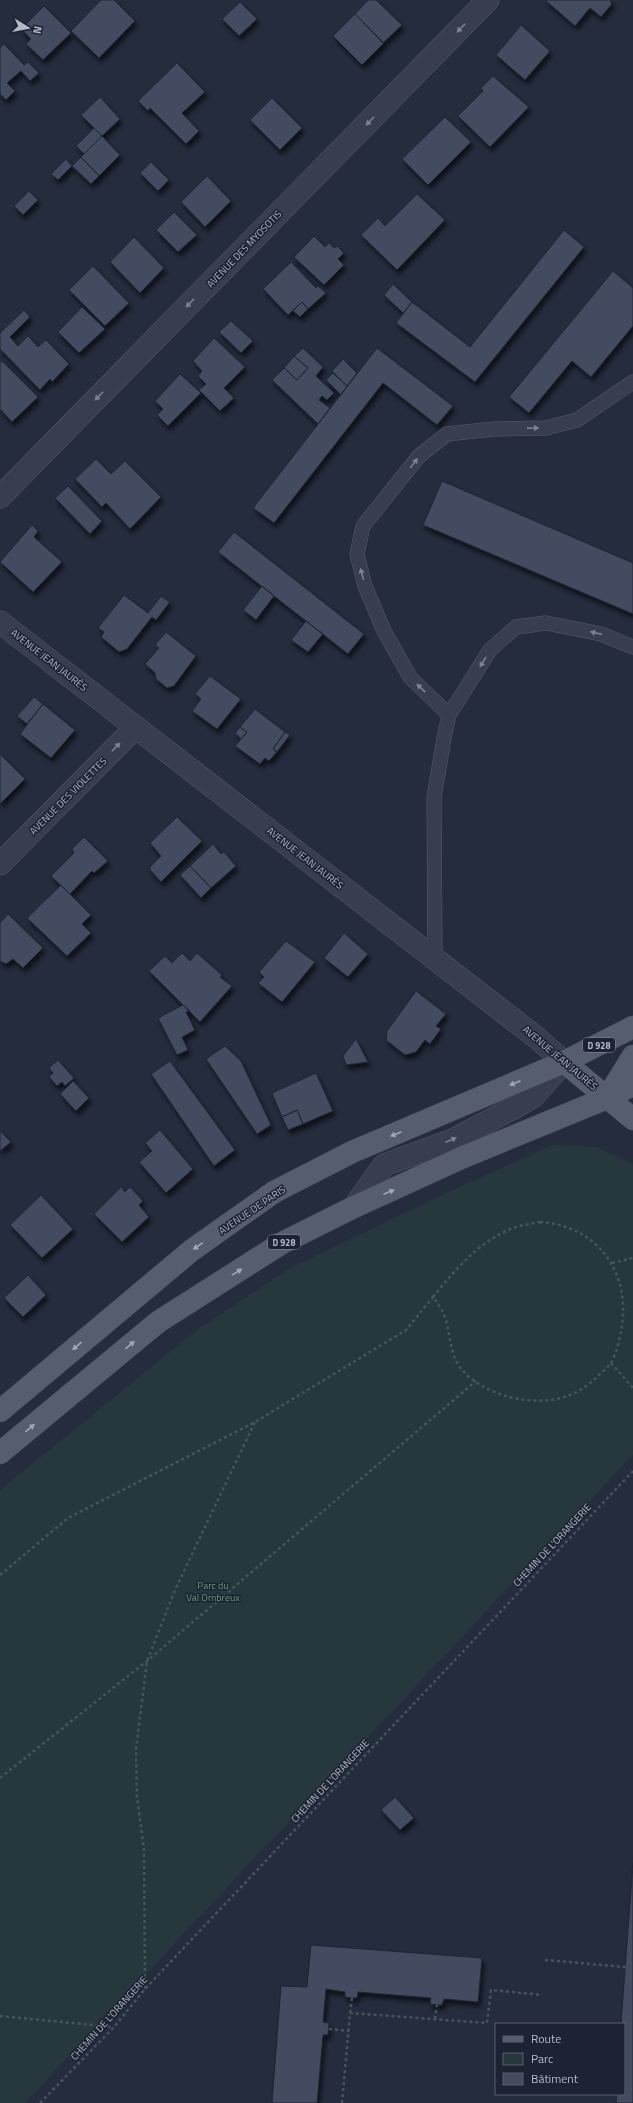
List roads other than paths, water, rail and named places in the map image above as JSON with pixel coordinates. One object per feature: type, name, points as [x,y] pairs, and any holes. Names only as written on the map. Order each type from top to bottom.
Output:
[{"type":"main road","name":"AVENUE DE PARIS","points":[[0,1410],[192,1250],[274,1192],[352,1152],[564,1062],[633,1027]]},
{"type":"main road","points":[[607,1098],[633,1056]]},
{"type":"main road","name":"AVENUE JEAN JAURÈS","points":[[564,1062],[633,1119]]},
{"type":"main road","name":"AVENUE DE PARIS","points":[[0,1453],[158,1322],[282,1243],[354,1207],[476,1152],[607,1098],[633,1085]]},
{"type":"street","name":"AVENUE DES MYOSOTIS","points":[[0,497],[488,0]]},
{"type":"street","name":"AVENUE JEAN JAURÈS","points":[[0,622],[537,1038],[564,1062]]},
{"type":"street","name":"AVENUE DES VIOLETTES","points":[[0,864],[136,728]]},
{"type":"street","name":"AVENUE DE PARIS","points":[[354,1207],[384,1165],[455,1138],[517,1106],[534,1096],[564,1062]]},
{"type":"lane","points":[[449,715],[410,677],[384,631],[365,586],[357,554],[363,526],[419,456],[447,434],[494,429],[546,428],[577,420],[633,382]]},
{"type":"lane","points":[[435,959],[434,797],[449,715],[490,650],[516,627],[546,623],[601,634],[633,647]]},
{"type":"park label","name":"Parc du Val Ombreux","points":[[213,1590]]}]
